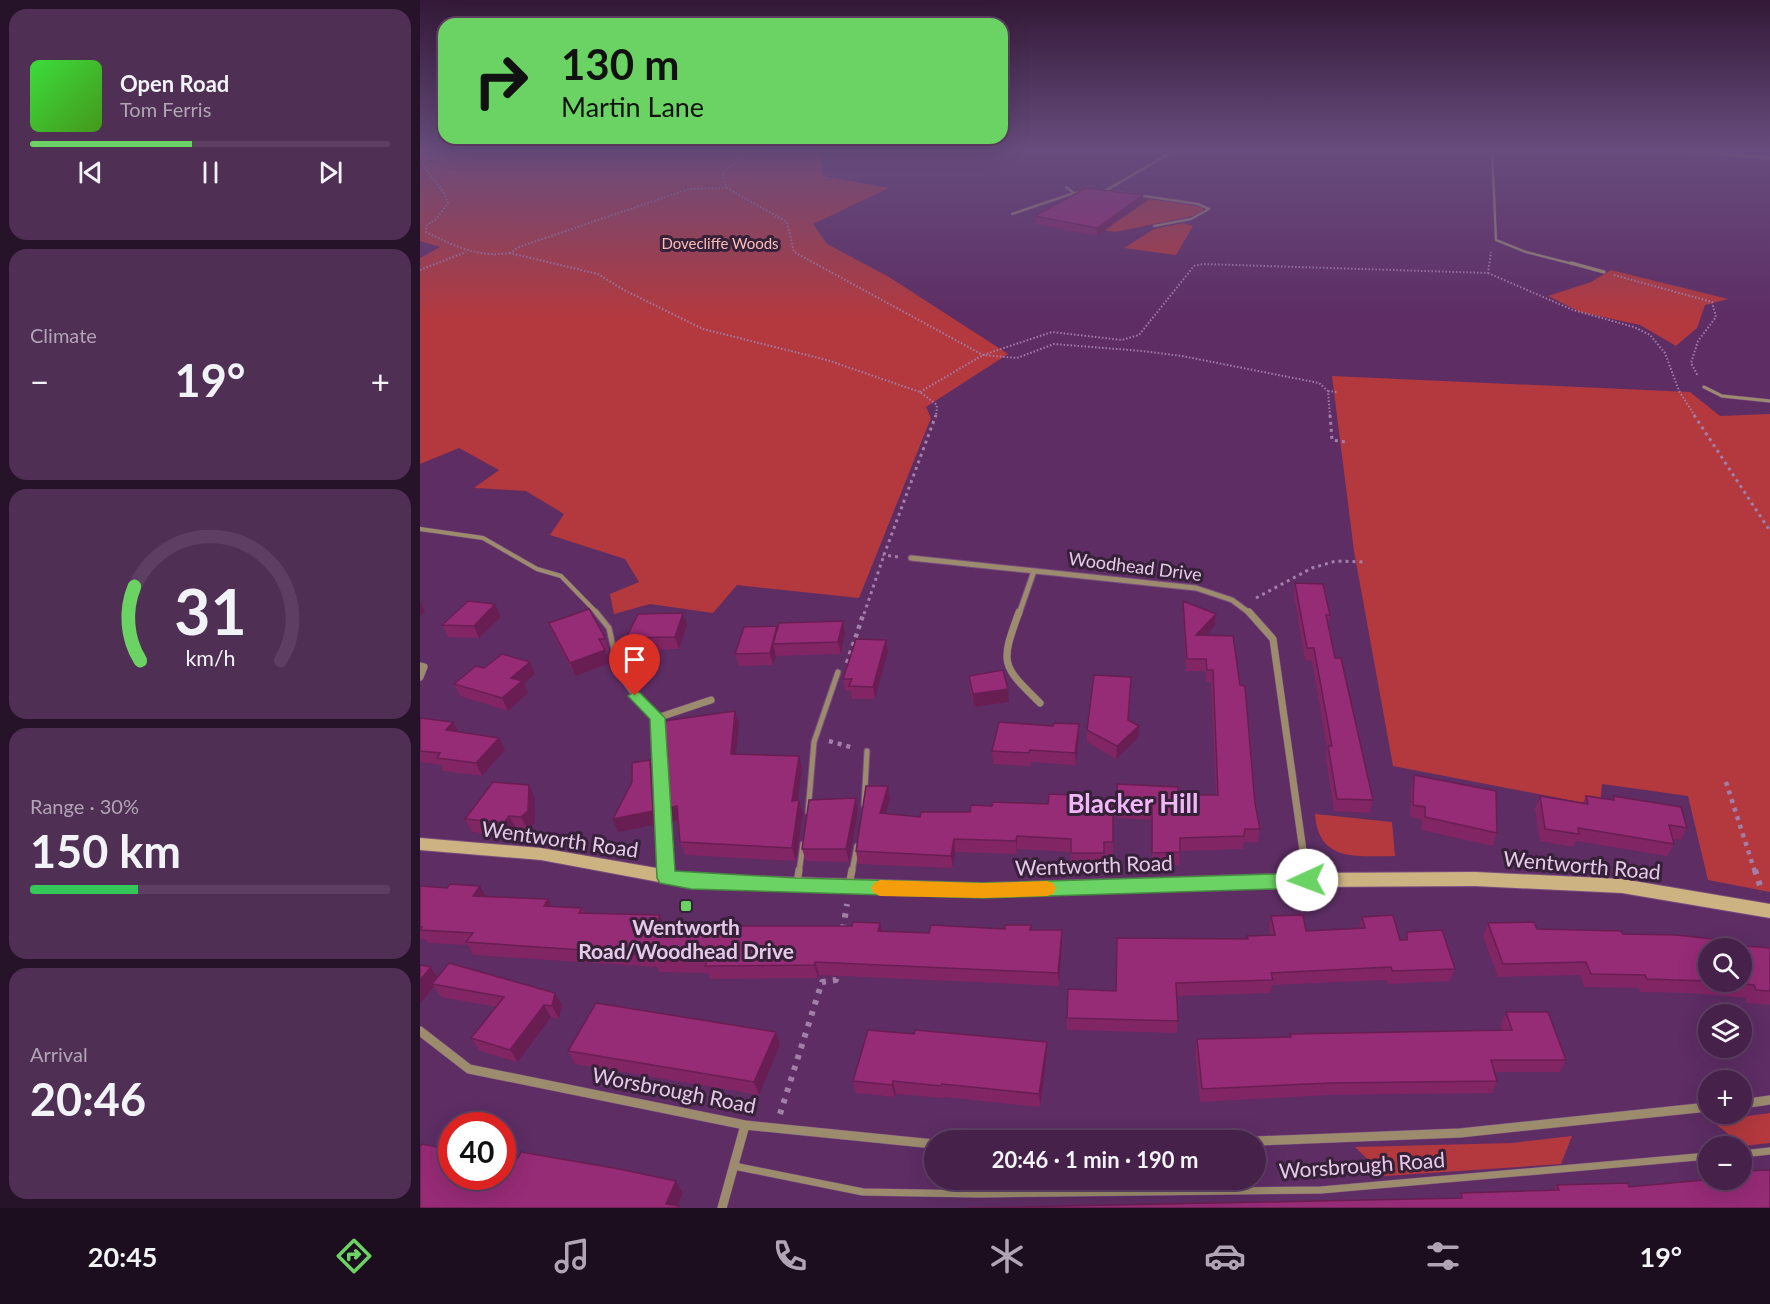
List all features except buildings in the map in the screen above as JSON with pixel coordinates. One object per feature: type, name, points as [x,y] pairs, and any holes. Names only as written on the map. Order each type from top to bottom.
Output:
[{"type":"street","name":"Woodhead Drive","points":[[912,558],[1196,588],[1232,599],[1251,611],[1273,639],[1307,880]]},
{"type":"street","points":[[1034,571],[1006,648],[1010,675],[1040,703]]},
{"type":"street","points":[[420,666],[424,667],[420,677]]},
{"type":"street","points":[[635,696],[657,718],[666,878]]},
{"type":"street","points":[[657,718],[711,700]]},
{"type":"street","name":"Wentworth Road","points":[[420,844],[541,854],[691,881],[982,890],[1307,880],[1475,879],[1622,886],[1768,911]]},
{"type":"street","name":"Worsbrough Road","points":[[420,1031],[469,1069],[745,1125],[924,1143]]},
{"type":"street","points":[[1752,1103],[1770,1101]]},
{"type":"street","name":"Worsbrough Road","points":[[1266,1141],[1460,1133],[1698,1108]]},
{"type":"street","points":[[722,1208],[732,1165],[745,1125]]},
{"type":"lane","points":[[1012,214],[1037,205]]},
{"type":"lane","points":[[1154,226],[1204,214],[1209,209],[1201,205]]},
{"type":"lane","points":[[1494,205],[1496,240],[1526,252],[1604,272]]},
{"type":"lane","points":[[1704,387],[1722,396],[1770,401]]},
{"type":"lane","points":[[420,529],[483,538],[537,569],[561,576],[609,628],[619,673],[635,696]]},
{"type":"lane","points":[[807,818],[814,742],[838,672]]},
{"type":"lane","points":[[863,812],[867,751]]},
{"type":"lane","points":[[849,887],[859,834]]},
{"type":"lane","points":[[796,886],[804,841]]},
{"type":"lane","points":[[1752,1153],[1770,1151]]},
{"type":"lane","name":"Worsbrough Road","points":[[732,1165],[863,1192],[979,1194],[1321,1190],[1698,1157]]},
{"type":"path","points":[[446,205],[437,218],[426,226],[426,232],[466,252],[496,256],[644,205]]},
{"type":"path","points":[[758,205],[787,222],[794,252],[983,355],[1017,358],[1054,344],[1142,351],[1182,356],[1319,383],[1328,391],[1337,392]]},
{"type":"path","points":[[1488,273],[1492,245],[1496,240]]},
{"type":"path","points":[[420,270],[466,252]]},
{"type":"path","points":[[510,253],[598,274],[624,290],[704,329],[827,360],[920,392],[937,405],[936,418],[905,494],[857,634]]},
{"type":"path","points":[[920,392],[983,355],[1052,332],[1122,340],[1139,335],[1194,266],[1203,264],[1488,273],[1573,310],[1634,327],[1650,336],[1665,352],[1679,391],[1770,531]]},
{"type":"path","points":[[1604,272],[1712,302],[1716,317],[1698,341],[1691,363],[1704,387]]},
{"type":"path","points":[[1328,391],[1332,440],[1346,442]]},
{"type":"path","points":[[884,555],[912,558]]},
{"type":"path","points":[[1242,605],[1312,568],[1336,561],[1366,562]]},
{"type":"path","points":[[1726,782],[1768,911]]},
{"type":"path","points":[[843,934],[849,887]]},
{"type":"path","points":[[775,1129],[822,982],[836,980],[838,968]]},
{"type":"green space","name":"Dovecliffe Woods","points":[[420,205],[852,205],[813,224],[827,244],[889,277],[1008,354],[926,407],[931,418],[859,598],[737,585],[713,613],[650,604],[614,614],[610,594],[639,582],[625,559],[550,535],[564,514],[526,491],[474,488],[499,470],[459,448],[420,464],[420,258],[440,247],[420,241]]},
{"type":"green space","points":[[1141,205],[1191,205],[1202,207],[1203,211],[1193,216],[1115,232],[1079,225],[1101,213],[1124,217]]},
{"type":"green space","points":[[1183,223],[1193,226],[1176,255],[1124,248],[1154,229]]},
{"type":"green space","points":[[1611,270],[1728,299],[1705,305],[1697,328],[1676,346],[1640,325],[1580,312],[1548,296],[1591,282]]},
{"type":"green space","points":[[1332,376],[1690,392],[1720,416],[1770,414],[1770,892],[1708,880],[1688,796],[1602,784],[1600,806],[1393,766],[1354,551]]},
{"type":"green space","points":[[1315,814],[1392,822],[1395,856],[1355,856],[1332,849],[1318,830]]},
{"type":"green space","points":[[1770,1113],[1770,1143],[1752,1145],[1752,1136],[1731,1136],[1716,1124],[1752,1124],[1752,1115]]},
{"type":"green space","points":[[1572,1136],[1561,1164],[1385,1176],[1355,1147],[1512,1143]]},
{"type":"slow traffic","points":[[880,888],[982,890],[1047,888]]},
{"type":"place","name":"Wentworth Road/Woodhead Drive","points":[[686,906]]},
{"type":"district","name":"Blacker Hill","points":[[1133,804]]},
{"type":"route","points":[[635,696],[657,718],[666,878],[796,886],[982,890],[1307,880]]}]
